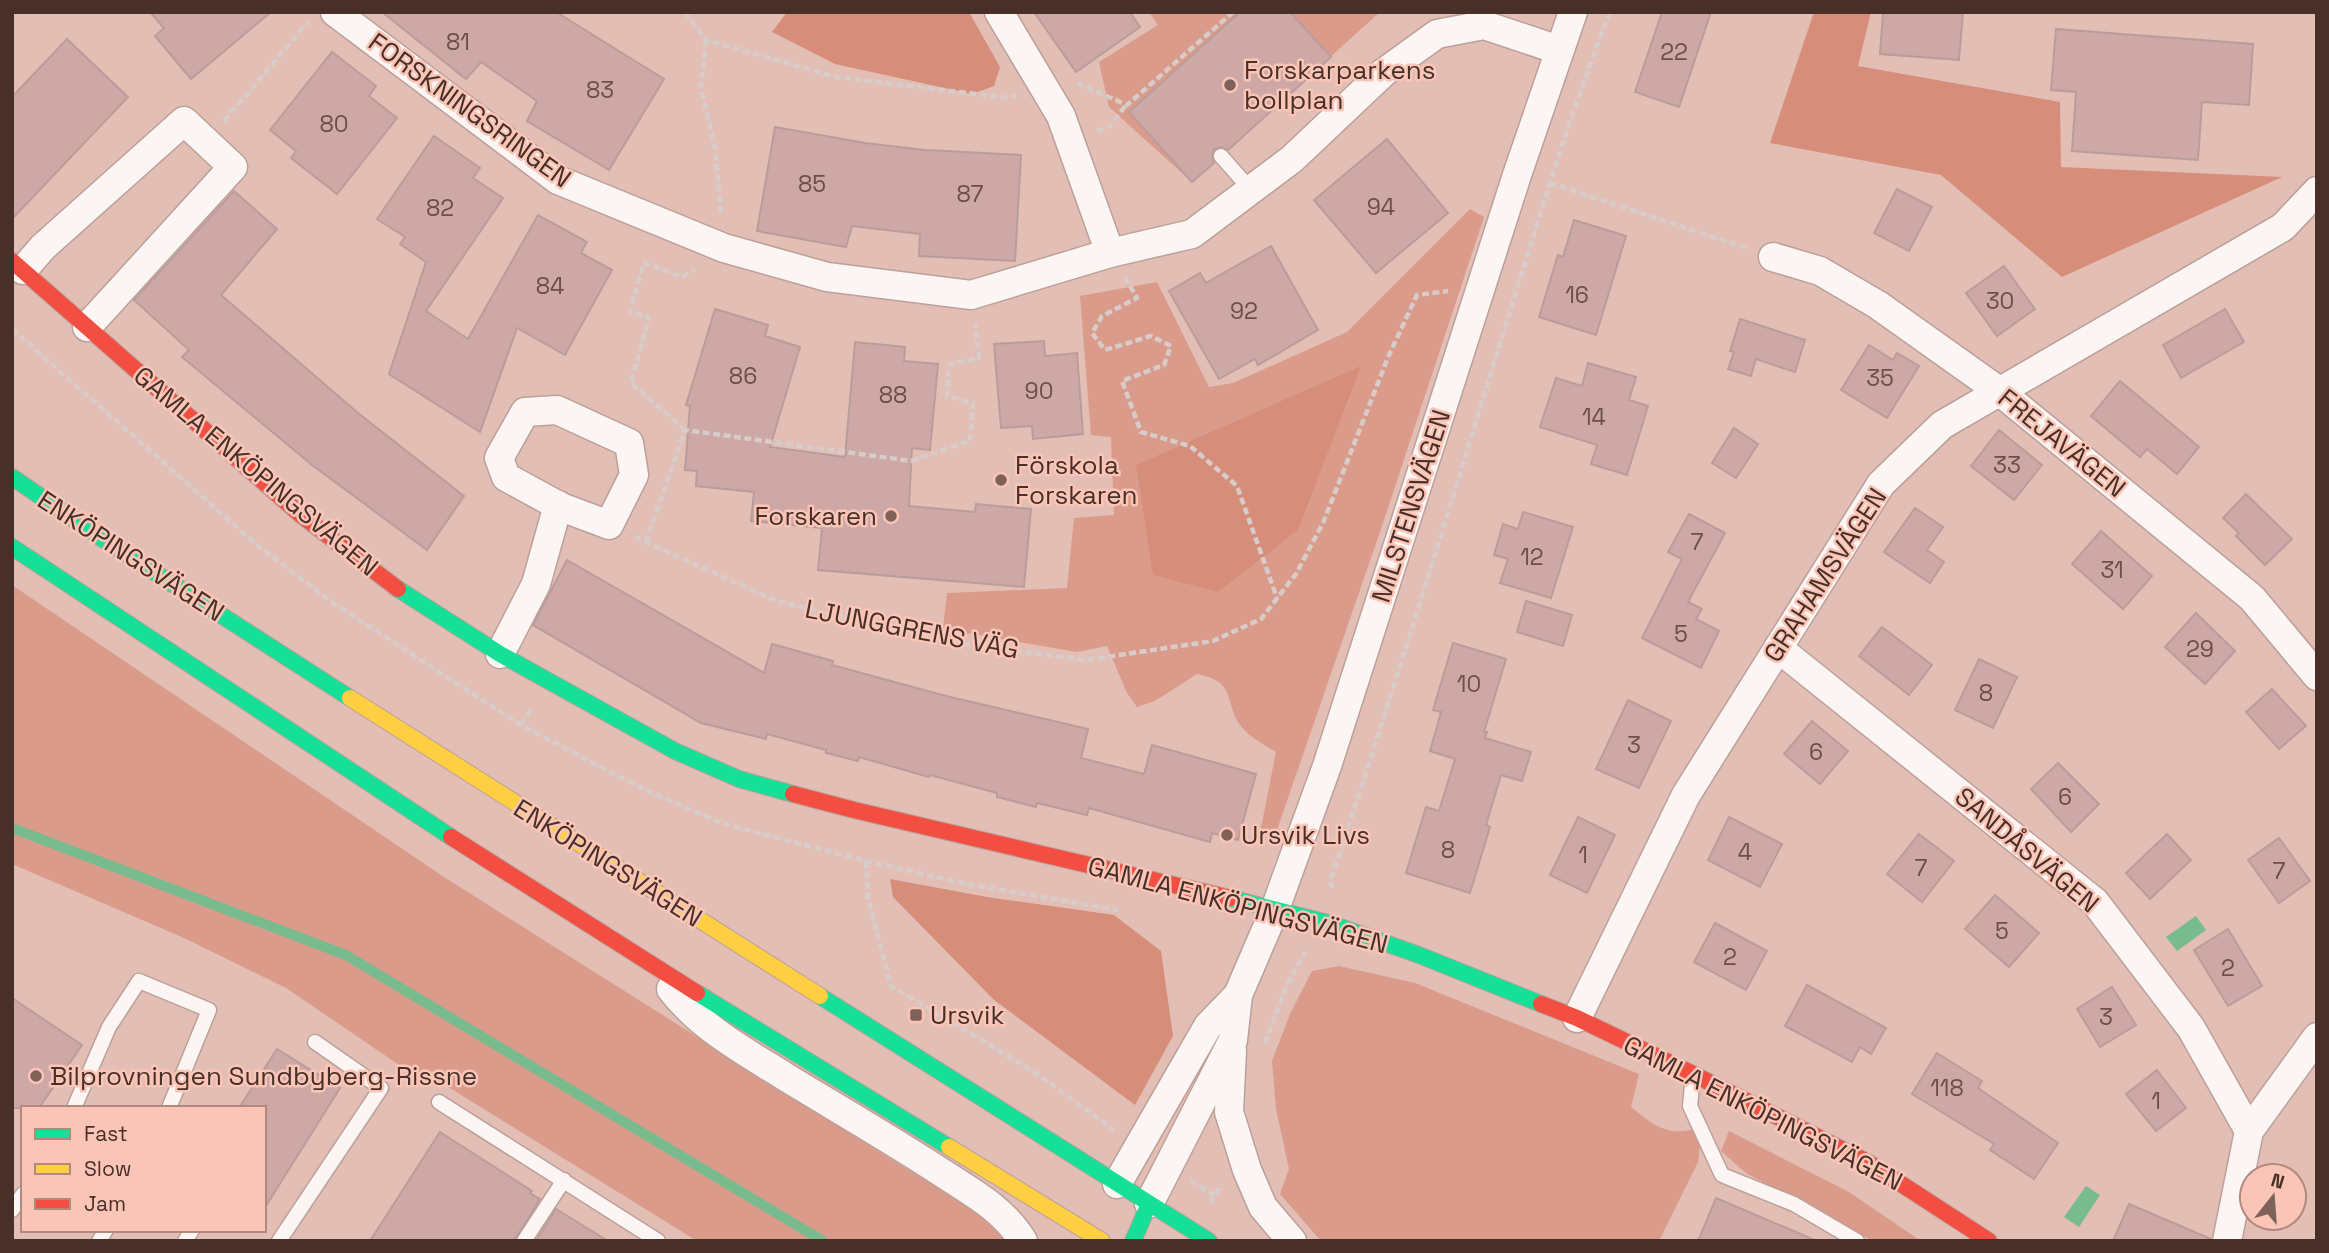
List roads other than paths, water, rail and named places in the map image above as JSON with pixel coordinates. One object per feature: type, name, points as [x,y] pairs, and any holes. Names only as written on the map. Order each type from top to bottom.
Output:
[{"type":"main road","name":"GAMLA ENKÖPINGSVÄGEN","points":[[18,266],[301,515],[406,595],[500,654],[675,751],[739,779],[855,810],[1275,909],[1332,924],[1419,955],[1577,1018],[1693,1074],[1869,1163],[1989,1241]]},
{"type":"main road","name":"ENKÖPINGSVÄGEN","points":[[12,477],[109,544],[1115,1190],[1149,1204],[1209,1241]]},
{"type":"main road","points":[[12,547],[437,828],[652,964],[1097,1236]]},
{"type":"main road","points":[[1133,1241],[1149,1204]]},
{"type":"street","name":"FORSKNINGSRINGEN","points":[[335,12],[558,180],[724,248],[827,277],[971,295],[1110,253],[1192,234],[1292,159],[1383,73],[1437,34],[1484,24],[1559,50]]},
{"type":"street","points":[[999,12],[1061,116],[1110,253]]},
{"type":"street","name":"MILSTENSVÄGEN","points":[[1149,1204],[1233,1040],[1238,995],[1275,909],[1327,766],[1573,12]]},
{"type":"street","name":"GAMLA ENKÖPINGSVÄGEN","points":[[18,266],[43,247],[184,121],[233,167],[87,327]]},
{"type":"street","name":"GRAHAMSVÄGEN","points":[[1577,1018],[1686,795],[1881,484],[1942,425],[2283,226],[2317,191]]},
{"type":"street","name":"FREJAVÄGEN","points":[[1773,257],[1820,271],[1878,305],[1999,391],[2252,598],[2317,676]]},
{"type":"street","points":[[557,410],[629,443],[634,475],[609,525],[558,505],[506,477],[499,458],[525,412],[557,410]]},
{"type":"street","points":[[500,654],[536,584],[558,505]]},
{"type":"street","name":"SANDÅSVÄGEN","points":[[1778,648],[2095,902],[2191,1028],[2249,1131]]},
{"type":"street","points":[[652,964],[679,1000],[723,1038],[995,1207],[1017,1230],[1023,1241]]},
{"type":"street","name":"MILSTENSVÄGEN","points":[[1115,1190],[1208,1026],[1238,995]]},
{"type":"street","points":[[2227,1241],[2249,1131],[2317,1037]]},
{"type":"street","points":[[1233,1040],[1229,1112],[1247,1170],[1263,1207],[1292,1241]]},
{"type":"lane","points":[[1221,156],[1251,190]]},
{"type":"lane","points":[[75,1106],[109,1027],[139,981],[209,1010],[170,1106]]},
{"type":"lane","points":[[279,1241],[381,1088],[315,1042]]},
{"type":"lane","points":[[1693,1074],[1690,1106],[1722,1174],[1794,1204],[1857,1241]]},
{"type":"lane","points":[[439,1102],[658,1241]]},
{"type":"lane","points":[[524,1241],[565,1180]]},
{"type":"waterway","points":[[12,828],[346,955],[823,1241]]},
{"type":"place","name":"Forskarparkens bollplan","points":[[1230,85]]},
{"type":"place","name":"Förskola Forskaren","points":[[1001,480]]},
{"type":"place","name":"Forskaren","points":[[891,516]]},
{"type":"place","name":"Ursvik Livs","points":[[1227,835]]},
{"type":"place","name":"Ursvik","points":[[916,1015]]},
{"type":"place","name":"Bilprovningen Sundbyberg-Rissne","points":[[36,1076]]}]
